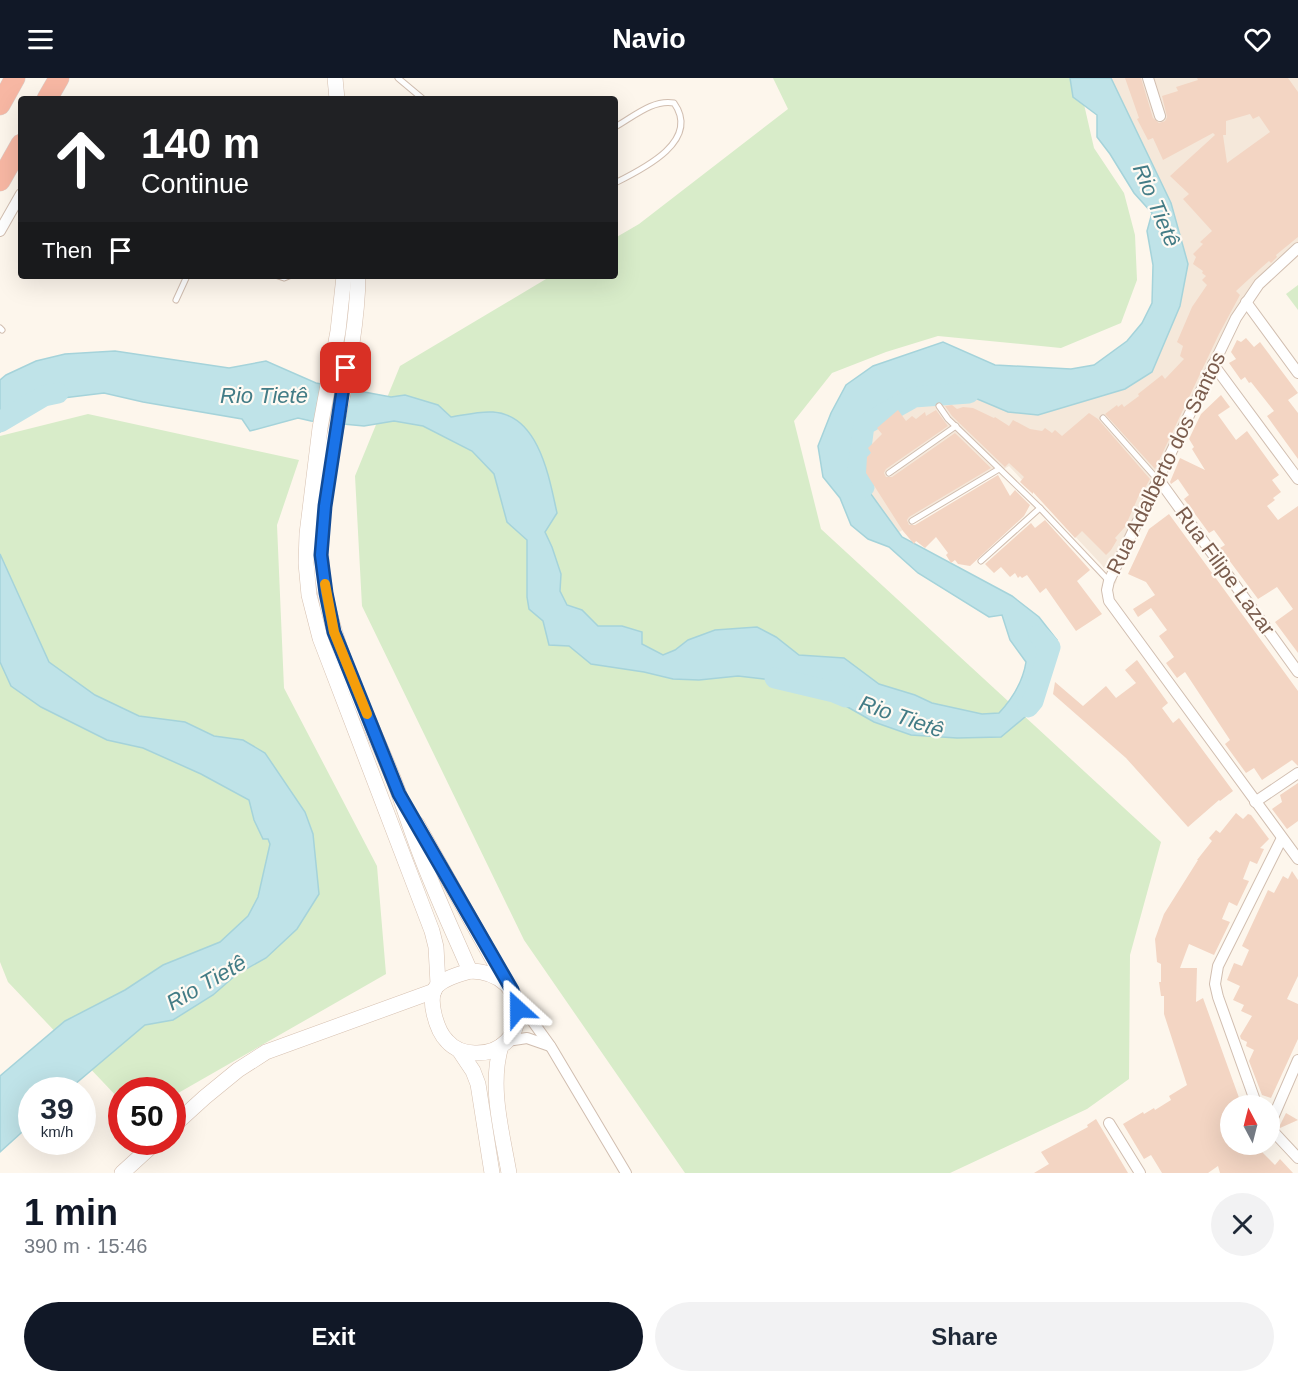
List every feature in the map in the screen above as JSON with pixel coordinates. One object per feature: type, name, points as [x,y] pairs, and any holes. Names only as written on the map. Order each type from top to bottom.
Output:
[{"type":"highway","points":[[0,105],[15,78]]},
{"type":"highway","points":[[49,96],[59,78]]},
{"type":"highway","points":[[0,181],[18,149]]},
{"type":"main road","points":[[335,78],[337,96]]},
{"type":"main road","points":[[344,279],[338,332],[331,365],[321,555],[326,593],[334,632],[427,870],[470,971]]},
{"type":"main road","points":[[358,279],[355,325],[346,368],[328,430],[307,534],[306,563],[309,595],[320,638],[432,931],[436,947],[434,1009],[436,1023],[449,1044],[459,1050],[480,1054],[504,1043]]},
{"type":"main road","points":[[399,794],[516,998],[518,1021],[504,1043],[496,1071],[496,1087],[508,1173]]},
{"type":"main road","points":[[186,1114],[221,1083],[266,1052],[403,1004],[470,971],[484,971],[496,975],[507,983]]},
{"type":"main road","points":[[403,1004],[434,1009]]},
{"type":"main road","points":[[459,1050],[473,1071],[478,1084],[492,1173]]},
{"type":"main road","points":[[122,1173],[142,1155]]},
{"type":"street","points":[[1148,78],[1160,116]]},
{"type":"street","points":[[0,231],[18,199]]},
{"type":"street","name":"Rua Adalberto dos Santos","points":[[1298,248],[1259,284],[1246,302],[1213,364],[1109,581],[1107,595],[1109,601],[1298,859]]},
{"type":"street","points":[[1246,302],[1298,373]]},
{"type":"street","points":[[1213,364],[1298,478]]},
{"type":"street","name":"Rua Filipe Lazar","points":[[1159,480],[1298,671]]},
{"type":"street","points":[[1256,802],[1298,773]]},
{"type":"street","points":[[1253,1095],[1218,997],[1216,974],[1282,838]]},
{"type":"street","points":[[516,998],[551,1047],[626,1173]]},
{"type":"street","points":[[504,1043],[527,1038],[551,1047]]},
{"type":"street","points":[[1280,1102],[1298,1060]]},
{"type":"street","points":[[1109,1123],[1140,1173]]},
{"type":"street","points":[[1280,1139],[1298,1158]]},
{"type":"lane","points":[[398,78],[419,96]]},
{"type":"lane","points":[[618,125],[655,104],[665,101],[674,103],[680,111],[681,126],[678,139],[669,149],[632,175],[618,182]]},
{"type":"lane","points":[[176,300],[186,279]]},
{"type":"lane","points":[[939,406],[1109,581]]},
{"type":"lane","name":"Rua Filipe Lazar","points":[[1103,418],[1159,480]]},
{"type":"lane","points":[[889,473],[956,426]]},
{"type":"lane","points":[[912,521],[999,469]]},
{"type":"lane","points":[[981,561],[1040,508]]},
{"type":"shaded area","points":[[1096,78],[1298,78],[1298,245],[1258,281],[1117,577],[1116,584],[1101,564],[1009,466],[896,534],[853,467],[856,415],[879,390],[1028,400],[1147,355],[1171,243]]},
{"type":"green space","points":[[773,78],[1078,78],[1094,148],[1124,193],[1135,235],[1137,280],[1121,323],[1061,348],[938,336],[886,352],[832,373],[794,421],[821,529],[1161,842],[1130,955],[1129,1079],[1087,1109],[950,1173],[685,1173],[524,940],[362,606],[355,476],[400,366],[546,279],[618,279],[618,236],[639,224],[788,109]]},
{"type":"green space","points":[[1298,285],[1298,310],[1286,294]]},
{"type":"green space","points":[[88,414],[299,460],[277,525],[284,688],[377,866],[386,974],[186,1089],[186,1077],[108,1077],[108,1087],[8,982],[0,962],[0,436]]},
{"type":"water","name":"Rio Tietê","points":[[1070,78],[1111,78],[1171,203],[1188,264],[1180,306],[1152,372],[1125,389],[1038,415],[1008,412],[975,398],[917,396],[884,405],[866,419],[857,438],[859,462],[868,490],[902,537],[1012,596],[1039,617],[1057,640],[1043,667],[1040,697],[1025,717],[1001,737],[957,738],[911,735],[874,722],[837,701],[812,682],[796,686],[772,680],[738,676],[699,680],[673,679],[591,664],[569,646],[549,645],[543,621],[529,609],[527,540],[507,522],[494,474],[472,451],[423,426],[394,421],[364,426],[298,418],[250,431],[242,419],[104,393],[30,402],[0,432],[0,380],[6,375],[36,361],[65,354],[115,351],[229,368],[266,361],[316,383],[391,397],[405,395],[438,405],[451,417],[488,412],[509,416],[521,424],[531,436],[539,450],[550,482],[557,513],[545,532],[561,574],[560,591],[567,605],[582,610],[598,626],[622,626],[642,632],[642,644],[663,655],[675,650],[688,640],[715,630],[757,627],[776,637],[799,655],[844,658],[879,684],[932,703],[982,714],[999,713],[1016,689],[1026,662],[1010,640],[1002,615],[989,617],[918,573],[889,547],[868,539],[851,525],[840,498],[823,477],[818,446],[831,413],[846,385],[873,366],[943,342],[995,365],[1071,369],[1094,365],[1127,341],[1142,323],[1152,303],[1153,265],[1147,231],[1152,213],[1134,193],[1097,137],[1097,115],[1073,97]]},
{"type":"water","name":"Rio Tietê","points":[[0,554],[49,662],[95,695],[139,716],[185,722],[214,736],[243,740],[265,753],[305,812],[313,834],[319,894],[297,929],[266,958],[237,974],[213,995],[173,1020],[145,1025],[83,1077],[18,1077],[18,1136],[0,1152],[0,1076],[65,1021],[125,990],[163,965],[220,942],[248,916],[258,897],[270,844],[268,839],[263,839],[254,820],[249,800],[201,774],[143,748],[107,740],[41,707],[11,686],[0,662]]},
{"type":"building","points":[[1125,78],[1141,78],[1153,118],[1159,123],[1165,121],[1167,117],[1162,96],[1178,91],[1176,87],[1198,80],[1197,78],[1288,78],[1298,92],[1298,237],[1276,255],[1277,257],[1271,263],[1269,261],[1236,291],[1240,295],[1155,469],[1105,414],[1117,405],[1118,407],[1122,404],[1124,407],[1162,375],[1165,379],[1184,359],[1180,356],[1183,346],[1177,342],[1192,307],[1207,285],[1202,280],[1206,276],[1202,273],[1203,271],[1193,264],[1196,257],[1193,254],[1203,244],[1200,242],[1212,231],[1183,199],[1189,194],[1170,176],[1215,135],[1213,133],[1163,160],[1153,138],[1148,140],[1137,119],[1139,118]],"holes":[[[1250,114],[1253,119],[1259,116],[1270,132],[1227,163],[1223,135],[1226,135],[1226,121]]]},
{"type":"building","points":[[1246,338],[1254,347],[1260,342],[1298,393],[1288,400],[1298,413],[1298,459],[1267,416],[1274,411],[1251,382],[1249,383],[1245,377],[1241,380],[1229,363],[1236,359],[1231,352],[1237,340],[1241,342]]},
{"type":"building","points":[[1221,395],[1230,407],[1218,415],[1236,440],[1247,431],[1279,475],[1272,480],[1281,492],[1267,506],[1278,520],[1298,506],[1298,653],[1275,622],[1293,609],[1277,587],[1258,599],[1220,548],[1225,545],[1214,530],[1209,533],[1184,499],[1189,495],[1178,479],[1171,484],[1170,482],[1180,458],[1205,470],[1192,449],[1194,447],[1189,439],[1201,414]]},
{"type":"building","points":[[952,405],[957,409],[973,408],[1009,426],[1013,420],[1030,429],[1042,431],[1045,428],[1052,433],[1055,430],[1062,436],[1089,413],[1098,419],[1150,479],[1140,497],[1139,495],[1125,527],[1115,538],[1117,540],[1111,550],[1106,555],[1082,531],[1075,538],[1033,492],[1033,494],[1020,482],[1024,477],[1009,463],[1005,467],[952,416],[945,406]]},
{"type":"building","points":[[898,410],[906,421],[912,416],[916,419],[925,412],[926,416],[936,410],[948,426],[886,469],[884,473],[886,477],[892,477],[955,433],[991,468],[909,517],[907,520],[909,525],[915,525],[998,475],[1010,496],[1015,490],[1030,505],[1024,516],[970,566],[958,564],[955,560],[951,563],[946,555],[948,553],[936,537],[925,548],[916,541],[914,544],[903,531],[866,473],[867,457],[871,453],[868,448],[882,434],[877,428]]},
{"type":"building","points":[[1169,514],[1298,691],[1298,766],[1292,760],[1262,780],[1254,768],[1246,773],[1225,744],[1230,740],[1185,672],[1177,678],[1166,663],[1174,657],[1159,636],[1167,630],[1151,608],[1138,617],[1133,609],[1155,595],[1146,582],[1128,574],[1149,529]]},
{"type":"building","points":[[1045,520],[1090,570],[1077,581],[1102,614],[1076,631],[1046,588],[1040,593],[1027,575],[1018,578],[1015,573],[1010,577],[1001,567],[994,573],[985,564],[1031,523],[1035,528]]},
{"type":"building","points":[[1137,660],[1168,703],[1162,708],[1173,723],[1179,718],[1233,791],[1188,827],[1126,758],[1053,694],[1055,682],[1083,706],[1106,686],[1116,698],[1136,683],[1125,670]]},
{"type":"building","points":[[1298,783],[1298,821],[1287,829],[1272,809],[1282,802],[1280,795]]},
{"type":"building","points":[[1236,813],[1243,819],[1248,814],[1269,839],[1260,848],[1264,849],[1257,864],[1250,861],[1243,879],[1249,881],[1237,906],[1229,902],[1222,919],[1230,922],[1214,955],[1189,944],[1180,968],[1197,968],[1196,1002],[1203,998],[1238,1095],[1220,1095],[1220,1155],[1265,1155],[1275,1165],[1280,1159],[1293,1173],[1220,1173],[1218,1166],[1208,1173],[1162,1173],[1151,1155],[1144,1159],[1123,1124],[1143,1112],[1144,1114],[1154,1108],[1155,1110],[1171,1100],[1169,1096],[1187,1085],[1164,1014],[1164,996],[1161,996],[1159,982],[1161,982],[1161,964],[1157,962],[1155,939],[1164,914],[1197,860],[1212,841],[1209,838],[1216,830],[1220,833]]},
{"type":"building","points":[[1292,871],[1298,880],[1298,976],[1287,999],[1298,1004],[1298,1039],[1272,1095],[1262,1095],[1249,1061],[1254,1050],[1246,1046],[1247,1042],[1240,1036],[1252,1016],[1241,1011],[1244,1005],[1233,1000],[1240,986],[1227,980],[1234,963],[1242,966],[1249,950],[1242,946],[1268,890],[1274,893],[1283,876],[1288,879]]},
{"type":"building","points":[[1286,1113],[1298,1120],[1280,1128]]},
{"type":"building","points":[[1096,1119],[1128,1173],[1034,1173],[1049,1164],[1041,1152],[1088,1127],[1087,1125]]},
{"type":"waterway","name":"Rio Tietê","points":[[0,422],[44,396],[58,393]]},
{"type":"waterway","name":"Rio Tietê","points":[[864,487],[858,470],[864,425],[914,397],[969,393]]},
{"type":"waterway","name":"Rio Tietê","points":[[1028,707],[1033,701],[1050,647],[1039,635]]},
{"type":"waterway","name":"Rio Tietê","points":[[775,678],[846,697]]},
{"type":"slow traffic","points":[[325,584],[334,632],[367,714]]},
{"type":"route","points":[[346,368],[325,506],[321,555],[334,632],[399,794],[512,990],[518,1009]]}]
